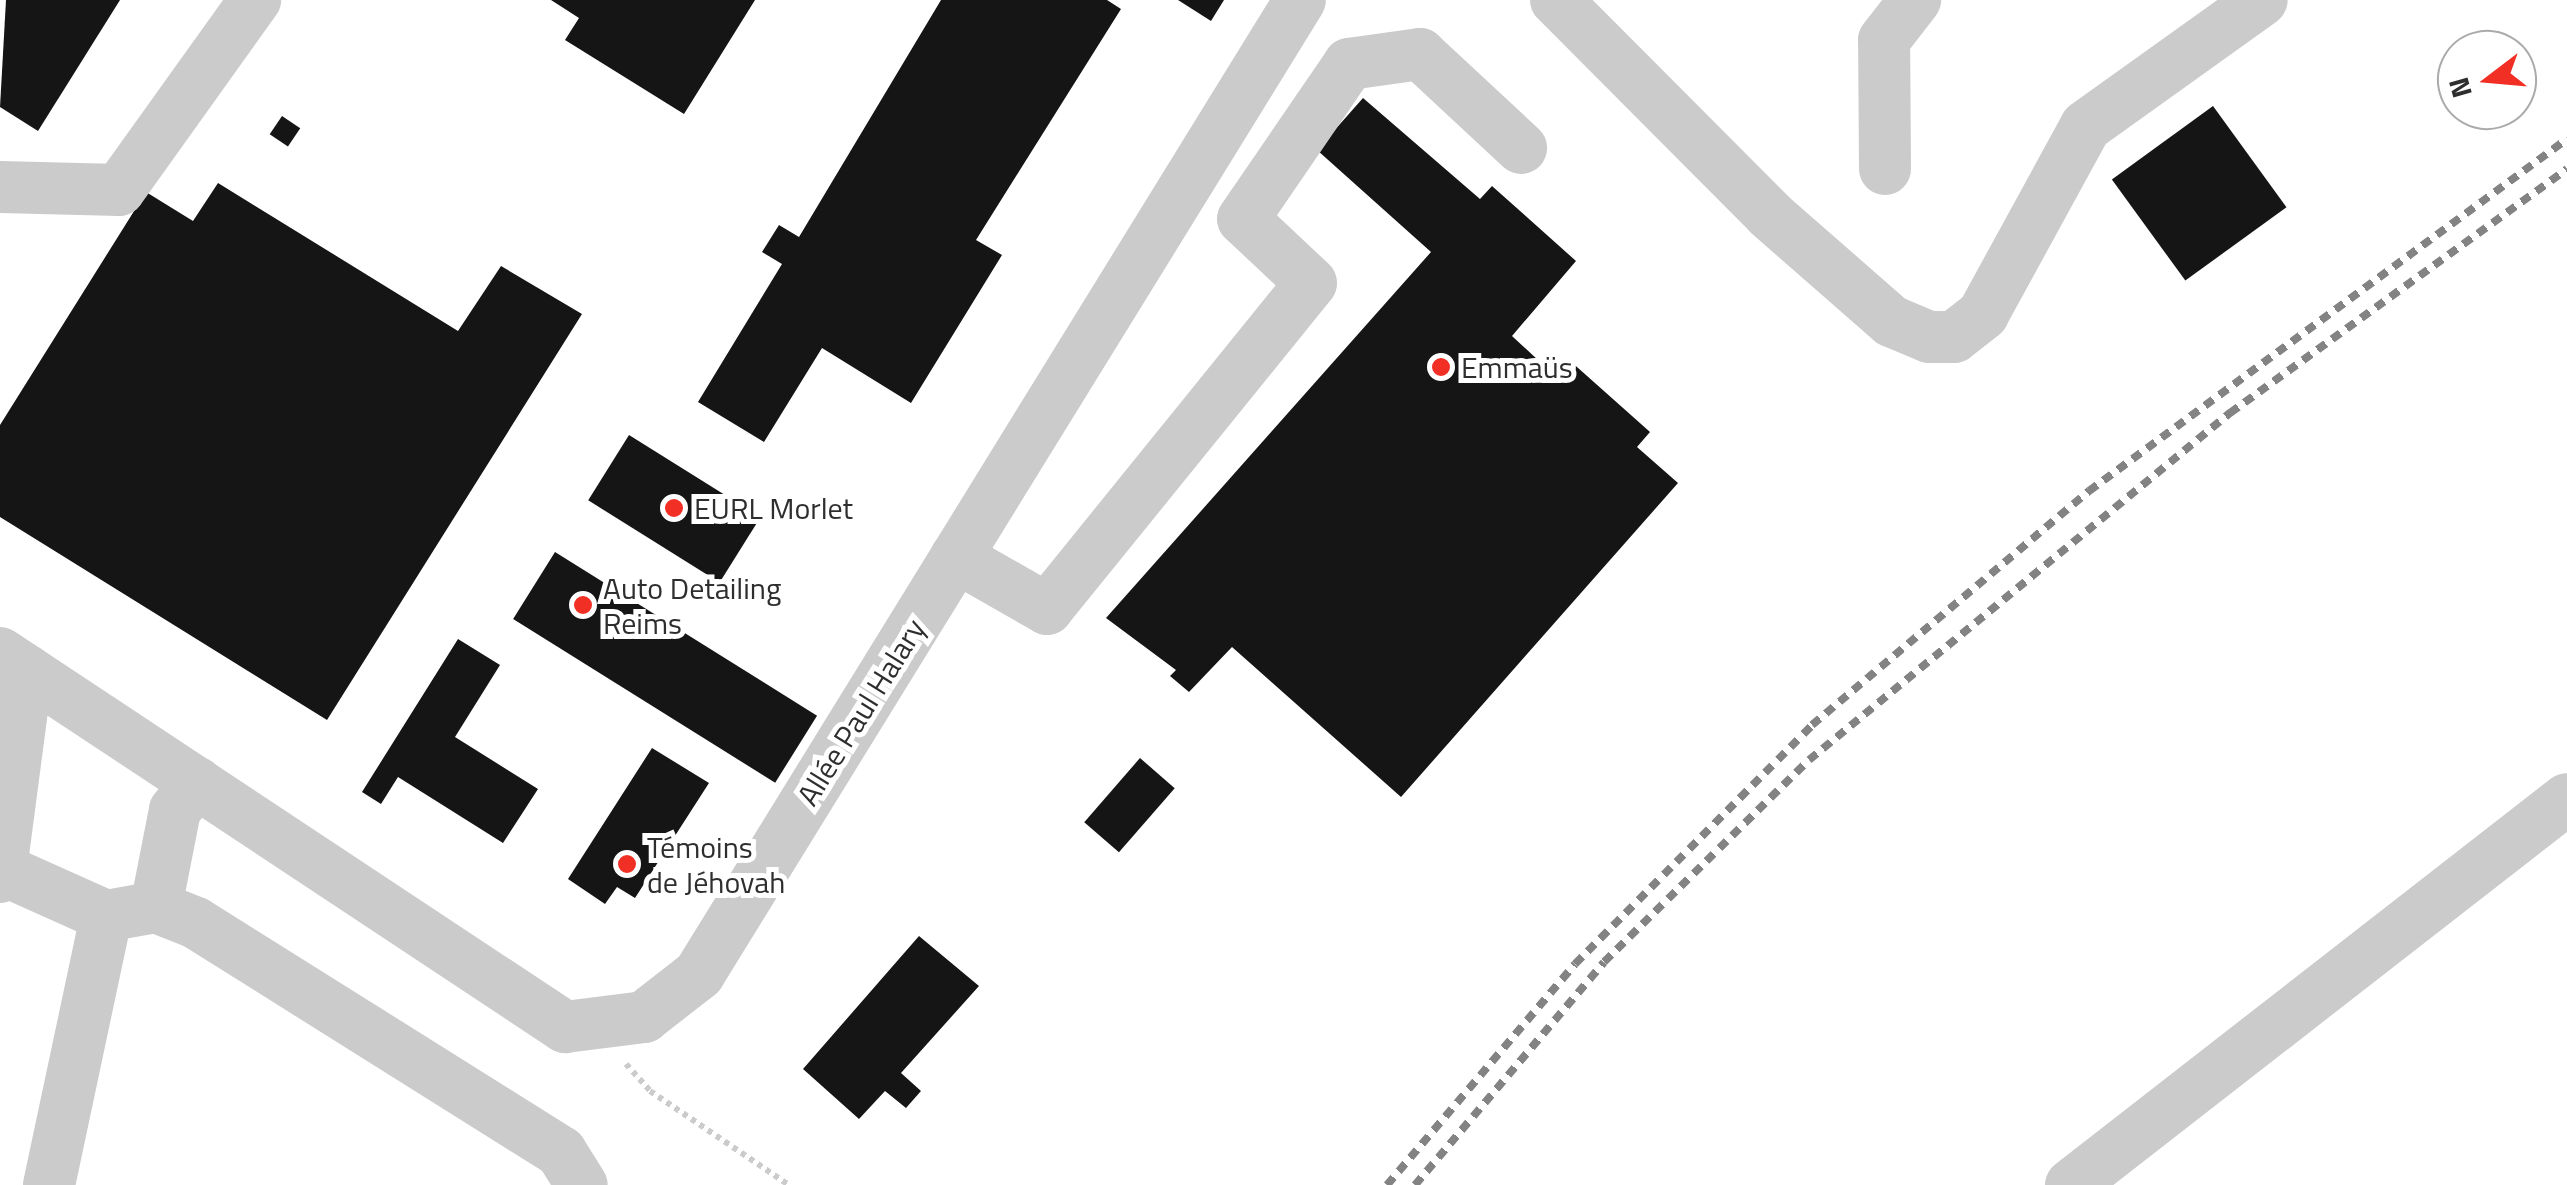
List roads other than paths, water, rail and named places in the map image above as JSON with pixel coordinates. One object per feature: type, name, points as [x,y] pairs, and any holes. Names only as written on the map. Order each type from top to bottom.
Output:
[{"type":"street","points":[[0,187],[120,190],[255,0]]},
{"type":"street","name":"Allée Paul Halary","points":[[197,784],[566,1027],[597,1030],[644,1017],[699,974],[1300,0]]},
{"type":"street","points":[[1556,0],[1770,215],[1891,322],[1929,337],[1954,336],[1983,314],[2086,126],[2237,7]]},
{"type":"street","points":[[1885,169],[1884,40],[1916,0]]},
{"type":"street","points":[[956,557],[1046,609],[1311,283],[1243,219],[1348,64],[1420,54],[1521,148]]},
{"type":"street","points":[[14,662],[197,784],[175,810],[156,907]]},
{"type":"street","points":[[0,876],[14,662]]},
{"type":"street","points":[[2071,1185],[2567,799]]},
{"type":"street","points":[[1,869],[106,916],[156,907],[561,1152],[582,1185]]},
{"type":"street","points":[[49,1185],[106,916]]},
{"type":"railway","points":[[1387,1185],[1575,964],[1812,725],[2089,491],[2567,139]]},
{"type":"railway","points":[[1415,1185],[1604,962],[1809,760],[2230,413],[2567,169]]},
{"type":"place","name":"Emmaüs","points":[[1441,367]]},
{"type":"place","name":"EURL Morlet","points":[[674,508]]},
{"type":"place","name":"Auto Detailing Reims","points":[[583,605]]},
{"type":"place","name":"Témoins de Jéhovah","points":[[627,864]]}]
